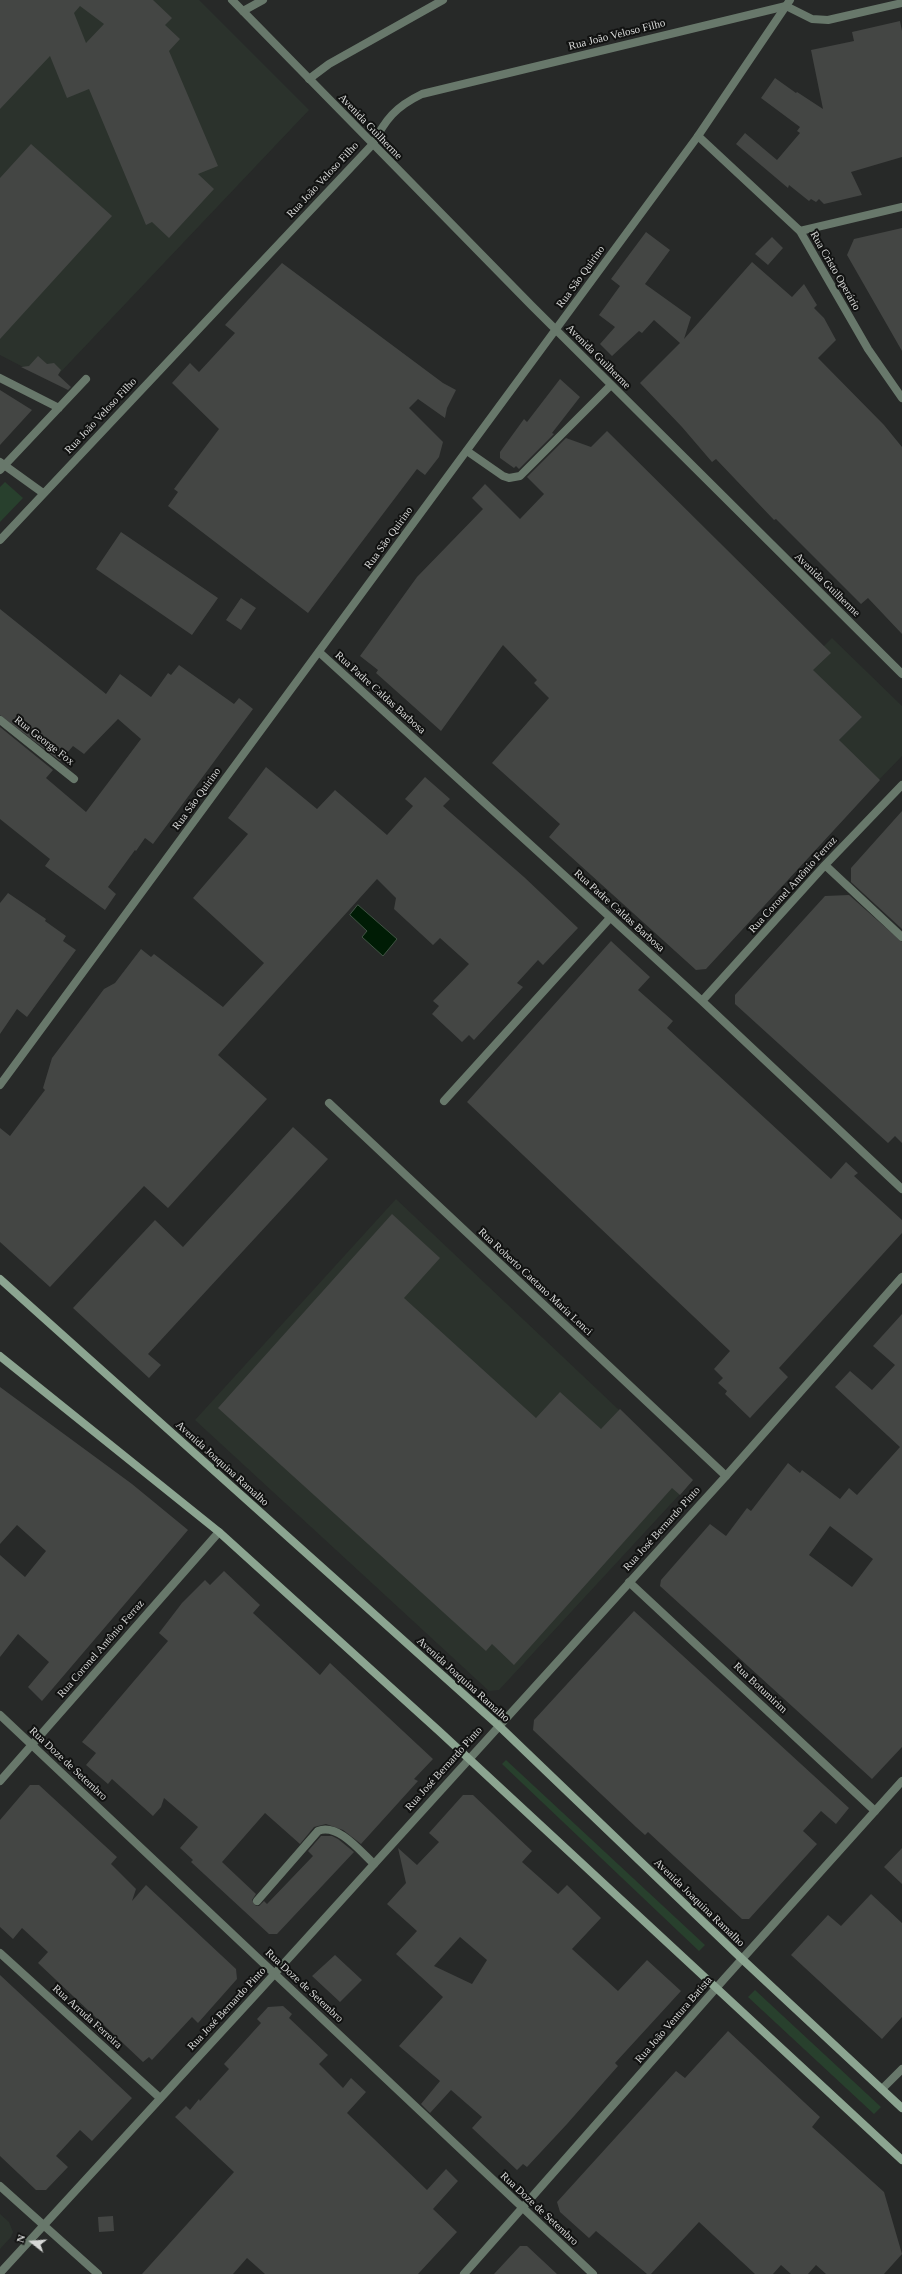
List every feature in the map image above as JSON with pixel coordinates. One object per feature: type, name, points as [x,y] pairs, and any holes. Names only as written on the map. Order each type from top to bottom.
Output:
[{"type":"main road","name":"Avenida Joaquina Ramalho","points":[[0,1280],[498,1725],[742,1959],[902,2108]]},
{"type":"main road","points":[[0,1356],[220,1532],[469,1759],[902,2160]]},
{"type":"street","name":"Avenida Guilherme","points":[[232,0],[372,145],[902,674]]},
{"type":"street","points":[[243,12],[263,0]]},
{"type":"street","points":[[309,80],[330,64],[443,0]]},
{"type":"street","points":[[788,3],[812,19],[828,20],[902,3]]},
{"type":"street","name":"Rua São Quirino","points":[[0,1085],[698,136],[788,3]]},
{"type":"street","name":"Rua João Veloso Filho","points":[[0,540],[372,145],[386,120],[403,103],[422,94],[788,3]]},
{"type":"street","name":"Rua Cristo Operário","points":[[698,136],[800,231],[868,350],[902,398]]},
{"type":"street","points":[[800,231],[902,207]]},
{"type":"street","points":[[0,378],[59,408]]},
{"type":"street","points":[[43,493],[2,465],[86,379]]},
{"type":"street","points":[[467,451],[503,476],[509,478],[520,476],[611,385]]},
{"type":"street","name":"Rua Padre Caldas Barbosa","points":[[319,652],[702,1001],[902,1189]]},
{"type":"street","name":"Rua George Fox","points":[[0,720],[74,779]]},
{"type":"street","name":"Rua Coronel Antônio Ferraz","points":[[702,1001],[825,865],[902,785]]},
{"type":"street","points":[[825,865],[902,937]]},
{"type":"street","points":[[444,1101],[610,918]]},
{"type":"street","name":"Rua Roberto Caetano Maria Lenci","points":[[329,1103],[726,1476]]},
{"type":"street","name":"Rua José Bernardo Pinto","points":[[0,2273],[275,1974],[498,1725],[726,1476],[902,1277]]},
{"type":"street","name":"Rua Coronel Antônio Ferraz","points":[[0,1781],[220,1532]]},
{"type":"street","name":"Rua Botumirim","points":[[629,1582],[875,1810]]},
{"type":"street","name":"Rua Doze de Setembro","points":[[0,1715],[522,2209],[593,2274]]},
{"type":"street","name":"Rua João Ventura Batista","points":[[464,2274],[716,1987],[902,1782]]},
{"type":"street","points":[[257,1901],[318,1831],[324,1828],[337,1832],[374,1864]]},
{"type":"street","name":"Rua Arruda Ferreira","points":[[0,1953],[160,2098]]},
{"type":"street","points":[[882,2089],[902,2069]]},
{"type":"street","points":[[0,2186],[98,2274]]},
{"type":"shaded area","points":[[0,0],[199,0],[309,110],[55,378],[48,380],[0,355]]},
{"type":"shaded area","points":[[5,482],[23,498],[0,522],[0,487]]},
{"type":"shaded area","points":[[832,638],[902,706],[902,756],[874,785],[833,746],[862,717],[806,664]]},
{"type":"shaded area","points":[[358,905],[397,939],[383,956],[362,937],[367,931],[350,915]]},
{"type":"shaded area","points":[[396,1199],[693,1480],[499,1690],[489,1691],[195,1420]]},
{"type":"shaded area","points":[[506,1760],[705,1945],[699,1951],[502,1764]]},
{"type":"shaded area","points":[[755,1990],[881,2107],[874,2114],[748,1997]]},
{"type":"shaded area","points":[[0,2214],[9,2222],[13,2232],[11,2237],[0,2249]]},
{"type":"building","points":[[0,0],[153,0],[172,18],[165,25],[180,39],[169,51],[218,166],[198,174],[214,189],[169,238],[152,222],[146,225],[89,89],[67,98],[50,56],[0,109]],"holes":[[[80,6],[104,24],[86,43],[74,13]]]},
{"type":"building","points":[[900,21],[902,31],[902,157],[851,172],[862,195],[824,204],[819,199],[816,202],[811,199],[809,201],[789,185],[788,188],[736,144],[745,133],[777,160],[800,133],[797,131],[800,127],[761,98],[775,78],[796,93],[797,92],[823,109],[811,50],[854,41],[852,32]]},
{"type":"building","points":[[31,144],[112,216],[0,339],[0,178]]},
{"type":"building","points":[[902,228],[902,351],[847,255],[854,239]]},
{"type":"building","points":[[646,232],[670,250],[645,284],[691,317],[684,339],[752,262],[792,297],[804,284],[817,305],[814,308],[824,318],[836,340],[818,358],[884,425],[902,447],[902,634],[868,598],[861,604],[776,519],[774,520],[716,459],[712,462],[682,427],[640,383],[680,343],[654,320],[642,333],[639,331],[612,356],[600,344],[615,327],[599,315],[620,286],[611,279]]},
{"type":"building","points":[[772,237],[783,248],[768,265],[755,254]]},
{"type":"building","points":[[282,263],[443,383],[456,390],[447,408],[445,418],[418,399],[409,408],[443,442],[439,457],[425,475],[417,469],[308,613],[168,506],[178,492],[174,489],[219,429],[172,383],[190,363],[199,372],[235,333],[225,325]]},
{"type":"building","points":[[38,356],[47,364],[54,363],[61,370],[58,375],[71,387],[68,390],[21,367],[29,366]]},
{"type":"building","points":[[560,379],[580,397],[552,433],[554,434],[519,469],[516,466],[514,468],[500,458],[500,452],[524,419],[527,422]]},
{"type":"building","points":[[0,390],[32,410],[0,445]]},
{"type":"building","points":[[607,431],[831,653],[813,670],[862,717],[839,740],[880,780],[706,969],[696,970],[549,837],[560,824],[492,763],[549,698],[534,683],[537,680],[503,645],[441,731],[376,673],[378,670],[360,656],[417,577],[483,509],[472,498],[485,484],[520,519],[544,494],[527,477],[566,438],[591,447]]},
{"type":"building","points":[[121,532],[218,598],[192,635],[96,569]]},
{"type":"building","points":[[241,598],[256,608],[241,630],[226,620]]},
{"type":"building","points":[[0,609],[106,694],[120,674],[151,697],[168,673],[171,675],[179,665],[234,704],[239,698],[253,709],[153,844],[145,838],[136,851],[135,850],[108,887],[116,894],[105,910],[45,866],[50,859],[0,819],[0,727],[53,770],[46,778],[86,812],[141,739],[118,719],[84,754],[73,746],[60,761],[0,715]]},
{"type":"building","points":[[266,767],[317,809],[335,790],[387,835],[413,806],[405,799],[425,777],[450,799],[443,806],[524,877],[578,928],[543,965],[538,960],[517,983],[523,987],[474,1040],[469,1035],[462,1042],[432,1014],[439,1006],[433,1001],[469,964],[440,938],[433,945],[394,909],[396,898],[377,879],[218,1055],[267,1099],[168,1208],[144,1186],[50,1287],[0,1242],[0,1128],[10,1136],[45,1090],[43,1088],[52,1058],[104,989],[115,983],[141,949],[151,957],[154,954],[223,1007],[264,963],[193,898],[248,834],[228,818]]},
{"type":"building","points":[[902,811],[902,929],[851,882],[851,868]]},
{"type":"building","points":[[8,893],[46,919],[45,921],[66,936],[63,941],[76,950],[27,1017],[17,1009],[0,1034],[0,903]]},
{"type":"building","points":[[849,895],[902,942],[902,1143],[895,1136],[888,1143],[735,1004],[735,995],[825,896]]},
{"type":"building","points":[[611,941],[650,977],[638,990],[673,1021],[667,1028],[831,1179],[846,1162],[858,1173],[854,1176],[902,1220],[902,1233],[779,1368],[788,1377],[750,1418],[725,1394],[727,1391],[718,1383],[723,1378],[714,1369],[730,1351],[467,1102]]},
{"type":"building","points":[[293,1127],[328,1159],[148,1354],[161,1365],[149,1378],[73,1308],[155,1220],[183,1247]]},
{"type":"building","points":[[392,1214],[440,1258],[404,1298],[536,1418],[560,1392],[601,1429],[620,1409],[693,1480],[680,1495],[672,1488],[514,1665],[492,1644],[486,1651],[218,1408]]},
{"type":"building","points":[[902,1314],[902,1747],[872,1779],[660,1586],[661,1580],[710,1524],[726,1536],[747,1508],[751,1511],[788,1463],[800,1473],[802,1470],[840,1499],[849,1488],[857,1495],[900,1447],[835,1387],[850,1371],[872,1390],[895,1365],[873,1346]],"holes":[[[830,1526],[873,1559],[852,1587],[809,1555]]]},
{"type":"building","points":[[0,1387],[132,1484],[188,1530],[42,1701],[28,1687],[49,1662],[18,1634],[0,1657],[0,1555],[25,1577],[46,1551],[17,1525],[0,1544]]},
{"type":"building","points":[[224,1571],[260,1605],[253,1613],[320,1675],[330,1663],[433,1759],[414,1779],[418,1781],[361,1844],[343,1830],[326,1824],[314,1827],[300,1844],[265,1813],[222,1862],[256,1894],[252,1900],[256,1906],[259,1906],[264,1901],[267,1904],[313,1856],[308,1851],[321,1836],[332,1836],[354,1852],[277,1934],[269,1934],[191,1862],[193,1860],[180,1848],[198,1827],[164,1798],[161,1807],[153,1816],[112,1779],[108,1784],[86,1765],[96,1753],[82,1742],[168,1641],[159,1633],[182,1603],[205,1580],[210,1585]]},
{"type":"building","points":[[634,1611],[849,1808],[836,1824],[821,1811],[803,1831],[817,1844],[749,1919],[742,1919],[648,1832],[645,1835],[533,1730],[534,1720]]},
{"type":"building","points":[[30,1785],[39,1785],[117,1857],[111,1864],[136,1889],[132,1901],[146,1885],[236,1969],[237,1979],[198,2023],[192,2017],[152,2060],[149,2057],[143,2062],[38,1963],[48,1952],[22,1928],[13,1939],[0,1927],[0,1820]]},
{"type":"building","points":[[463,1795],[473,1795],[532,1851],[522,1862],[558,1894],[567,1885],[601,1918],[572,1949],[618,1991],[647,1960],[681,1991],[615,2063],[618,2066],[567,2124],[527,2167],[523,2164],[517,2170],[472,2128],[482,2117],[451,2090],[430,2113],[421,2104],[440,2081],[399,2046],[443,1997],[396,1954],[417,1931],[387,1904],[406,1883],[398,1848],[417,1865],[439,1842],[429,1833]],"holes":[[[460,1937],[487,1960],[472,1984],[434,1966]]]},
{"type":"building","points":[[902,1848],[902,1884],[884,1867]]},
{"type":"building","points":[[871,1894],[902,1923],[902,2017],[882,2039],[791,1955],[828,1915],[841,1926]]},
{"type":"building","points":[[335,1955],[362,1980],[340,2002],[312,1976]]},
{"type":"building","points":[[0,1975],[132,2098],[92,2141],[80,2130],[56,2156],[68,2167],[46,2190],[36,2190],[0,2156]]},
{"type":"building","points":[[283,2006],[292,2014],[289,2018],[328,2055],[319,2064],[343,2088],[351,2078],[366,2092],[347,2113],[427,2190],[446,2169],[458,2181],[433,2209],[457,2232],[418,2274],[265,2274],[247,2258],[233,2274],[142,2274],[234,2172],[175,2117],[186,2106],[190,2110],[229,2069],[224,2064],[261,2023],[257,2019],[268,2007]]},
{"type":"building","points":[[728,2031],[820,2117],[812,2127],[884,2192],[902,2254],[884,2274],[826,2274],[816,2265],[808,2274],[791,2274],[781,2265],[773,2274],[755,2274],[699,2222],[651,2274],[647,2274],[596,2231],[589,2238],[560,2212],[557,2202],[676,2071],[685,2078]]},
{"type":"building","points":[[113,2216],[114,2231],[99,2232],[98,2217]]},
{"type":"building","points":[[520,2246],[527,2246],[557,2274],[494,2274]]}]
